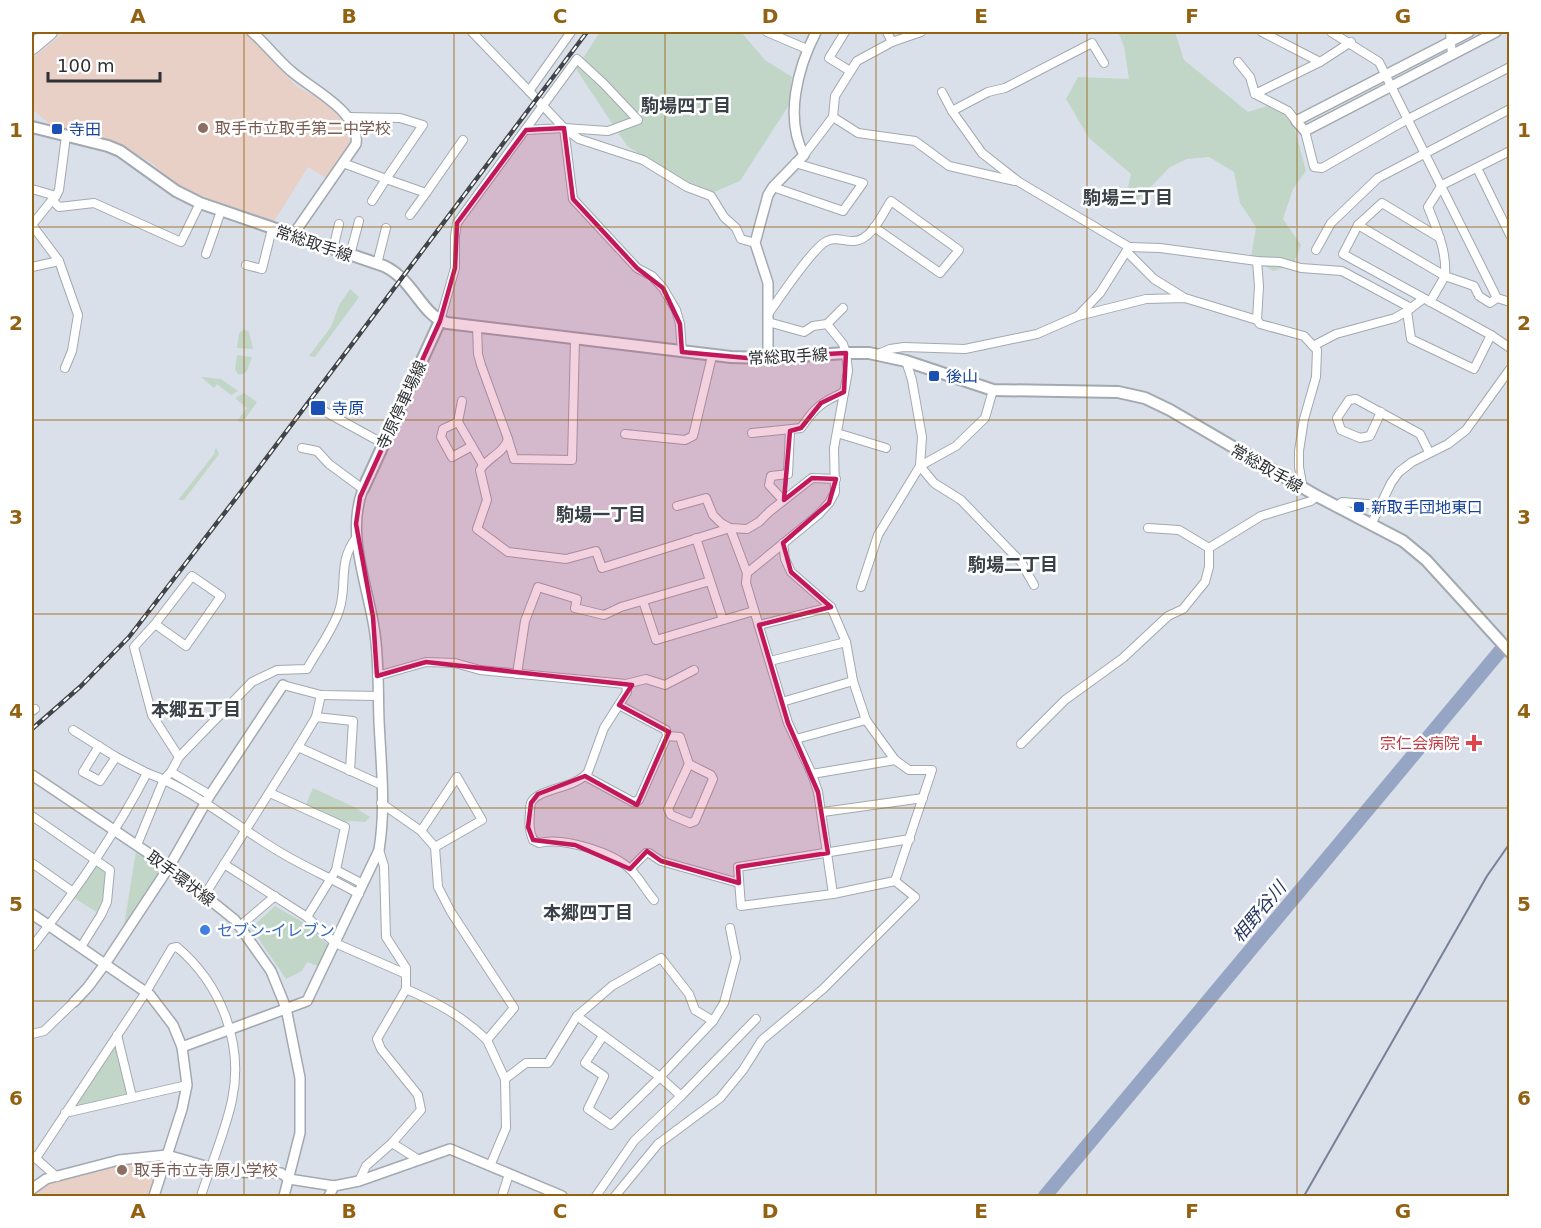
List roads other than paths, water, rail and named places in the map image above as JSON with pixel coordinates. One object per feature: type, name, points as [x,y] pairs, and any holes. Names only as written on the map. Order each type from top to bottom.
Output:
[{"type":"highway","points":[[32,35],[37,32]]},
{"type":"highway","points":[[32,47],[50,32]]},
{"type":"main road","name":"常総取手線","points":[[32,127],[108,146],[120,151],[176,191],[200,203],[393,270],[403,278],[427,309],[440,321],[712,356],[768,358],[846,352],[878,354],[993,390],[1118,392],[1145,398],[1170,410],[1303,489],[1403,541],[1420,554],[1509,652]]},
{"type":"main road","name":"寺原停車場線","points":[[363,489],[440,321]]},
{"type":"street","points":[[252,32],[291,71],[325,96],[347,117],[354,126],[357,138],[356,144],[293,235]]},
{"type":"street","points":[[472,32],[564,128],[579,139],[643,160],[687,187],[711,196],[741,238],[755,243]]},
{"type":"street","points":[[529,91],[571,32]]},
{"type":"street","points":[[767,32],[807,49]]},
{"type":"street","points":[[804,155],[797,143],[794,120],[798,81],[807,49],[816,32]]},
{"type":"street","points":[[845,32],[829,58],[850,71]]},
{"type":"street","points":[[887,32],[892,42]]},
{"type":"street","points":[[768,358],[768,283],[755,243],[768,195],[804,155],[832,117],[835,96],[857,61],[892,42],[921,32]]},
{"type":"street","points":[[1262,32],[1320,62]]},
{"type":"street","points":[[1331,32],[1351,42],[1379,62],[1497,298],[1509,302]]},
{"type":"street","points":[[1296,121],[1385,75],[1450,36],[1469,32]]},
{"type":"street","points":[[1305,131],[1496,32]]},
{"type":"street","points":[[1450,36],[1452,55]]},
{"type":"street","points":[[1255,94],[1320,62],[1351,42]]},
{"type":"street","points":[[951,111],[988,92],[1005,88],[1092,43],[1104,63]]},
{"type":"street","points":[[440,321],[455,267],[457,223],[577,59],[638,120],[608,131],[564,128],[526,130]]},
{"type":"street","points":[[1238,62],[1250,77],[1255,94],[1288,111],[1305,131],[1314,167],[1322,168],[1408,119],[1509,67]]},
{"type":"street","points":[[942,92],[951,111],[982,153],[1019,182],[1128,250],[1154,279],[1185,298],[1257,321],[1260,324],[1304,336],[1317,350],[1316,377],[1304,419],[1299,451],[1303,489]]},
{"type":"street","points":[[1316,250],[1331,223],[1378,178],[1509,109]]},
{"type":"street","points":[[347,117],[400,118],[423,125],[372,201]]},
{"type":"street","points":[[832,117],[858,133],[915,141],[949,166],[1019,182]]},
{"type":"street","points":[[564,128],[573,199],[637,268],[652,276],[663,288],[676,310],[680,324],[682,352]]},
{"type":"street","points":[[65,368],[72,351],[78,315],[59,261],[32,225],[59,190],[66,136]]},
{"type":"street","points":[[410,215],[463,140]]},
{"type":"street","points":[[1312,345],[1336,334],[1395,318],[1426,301],[1445,276],[1446,260],[1428,207],[1442,185],[1509,153]]},
{"type":"street","points":[[343,163],[426,193]]},
{"type":"street","points":[[773,187],[843,211],[863,183],[795,163]]},
{"type":"street","points":[[1477,168],[1509,231]]},
{"type":"street","points":[[32,189],[54,198],[59,207],[94,203],[181,242],[200,203]]},
{"type":"street","points":[[768,318],[815,252],[826,241],[837,239],[855,242],[867,236],[891,201],[959,250],[940,273],[874,227]]},
{"type":"street","points":[[1440,238],[1382,203],[1358,225],[1343,254],[1491,335],[1509,348]]},
{"type":"street","points":[[206,254],[221,211]]},
{"type":"street","points":[[350,255],[359,221]]},
{"type":"street","points":[[333,249],[339,224]]},
{"type":"street","points":[[1358,225],[1445,276],[1474,286],[1479,296],[1490,303],[1497,298]]},
{"type":"street","points":[[377,264],[387,228]]},
{"type":"street","points":[[246,265],[261,269],[272,229]]},
{"type":"street","points":[[1128,250],[1160,248],[1280,262],[1301,268],[1342,271],[1409,309]]},
{"type":"street","points":[[1078,316],[1100,293],[1128,250]]},
{"type":"street","points":[[32,267],[59,261]]},
{"type":"street","points":[[1257,261],[1257,321]]},
{"type":"street","points":[[878,354],[904,347],[965,349],[1037,334],[1078,316],[1146,298],[1185,298]]},
{"type":"street","points":[[768,318],[804,332],[813,326],[827,324],[843,308]]},
{"type":"street","points":[[1409,309],[1411,339],[1474,369],[1491,335]]},
{"type":"street","points":[[747,573],[818,515],[835,492],[834,448],[848,371],[846,352],[837,335],[827,324]]},
{"type":"street","points":[[477,327],[478,354],[481,365],[514,459],[572,460],[575,339]]},
{"type":"street","points":[[625,434],[685,440],[693,435],[712,356]]},
{"type":"street","points":[[861,587],[878,535],[920,466],[922,436],[912,380],[906,361]]},
{"type":"street","points":[[1371,525],[1390,483],[1399,472],[1429,452],[1448,444],[1466,430],[1509,369]]},
{"type":"street","points":[[920,466],[956,446],[985,418],[993,390]]},
{"type":"street","points":[[752,433],[790,431],[801,428],[820,403],[844,392]]},
{"type":"street","points":[[1381,412],[1370,436],[1360,438],[1341,430],[1337,418],[1349,400],[1356,399],[1381,412],[1420,434],[1429,452]]},
{"type":"street","points":[[462,400],[458,422],[483,465]]},
{"type":"street","points":[[322,410],[384,444]]},
{"type":"street","points":[[458,422],[443,429],[441,437],[452,457],[472,446]]},
{"type":"street","points":[[783,501],[770,485],[771,476],[788,474],[790,431]]},
{"type":"street","points":[[837,433],[886,448]]},
{"type":"street","points":[[507,439],[504,447],[480,470],[487,500],[477,529],[508,552],[566,559],[596,550],[602,568],[730,528],[747,529],[759,522],[812,478],[836,479]]},
{"type":"street","points":[[182,1047],[307,1001],[379,850],[382,830],[382,786],[373,617],[356,538],[356,515],[363,489],[329,464],[317,451],[302,448]]},
{"type":"street","points":[[920,466],[934,483],[961,500],[1021,562],[1034,585]]},
{"type":"street","points":[[1209,548],[1261,516],[1293,508],[1317,496]]},
{"type":"street","points":[[677,506],[706,498],[713,515],[730,528],[747,573],[746,583],[782,702],[812,774],[823,812],[833,894]]},
{"type":"street","points":[[1336,507],[1342,502],[1380,505]]},
{"type":"street","points":[[1148,528],[1179,531],[1209,548]]},
{"type":"street","points":[[137,845],[164,779],[171,772],[179,757],[252,682],[277,669],[307,669],[339,610],[345,560],[348,548],[356,538]]},
{"type":"street","points":[[696,538],[723,620]]},
{"type":"street","points":[[783,543],[785,560],[791,572],[831,607],[846,642],[853,681],[866,720],[895,760],[909,770],[932,770],[895,881]]},
{"type":"street","points":[[1021,744],[1065,700],[1123,658],[1168,616],[1183,609],[1194,598],[1205,582],[1209,567],[1209,548]]},
{"type":"street","points":[[155,624],[186,646],[221,596],[192,576],[135,647],[152,715],[179,757]]},
{"type":"street","points":[[517,674],[525,621],[538,587],[578,599],[575,609],[604,615],[710,581]]},
{"type":"street","points":[[643,601],[656,640],[754,611]]},
{"type":"street","points":[[759,625],[831,607]]},
{"type":"street","points":[[770,661],[846,642]]},
{"type":"street","points":[[377,676],[426,662],[455,663],[480,670],[627,684],[646,679],[665,685],[694,670]]},
{"type":"street","points":[[782,702],[853,681]]},
{"type":"street","points":[[627,684],[627,692],[604,728],[585,776],[555,790],[538,794],[531,803],[528,827],[533,840],[539,843],[549,841],[575,845],[612,857],[630,870],[654,900]]},
{"type":"street","points":[[32,1039],[44,1031],[74,1002],[105,964],[169,867],[207,800],[283,686],[321,695],[378,696]]},
{"type":"street","points":[[204,896],[316,717],[321,695]]},
{"type":"street","points":[[585,776],[633,802],[639,800],[667,735],[666,730],[619,705]]},
{"type":"street","points":[[316,717],[353,721],[350,771]]},
{"type":"street","points":[[796,739],[866,720]]},
{"type":"street","points":[[73,730],[116,757],[207,800]]},
{"type":"street","points":[[667,735],[680,737],[689,764],[669,809],[671,815],[690,823],[695,821],[713,779],[711,775],[689,764]]},
{"type":"street","points":[[99,746],[83,772],[99,782],[116,757]]},
{"type":"street","points":[[298,747],[382,786]]},
{"type":"street","points":[[812,774],[895,760]]},
{"type":"street","points":[[171,772],[246,829],[285,855],[359,894]]},
{"type":"street","points":[[32,947],[96,861],[115,832],[147,773]]},
{"type":"street","name":"取手環状線","points":[[32,775],[169,867],[235,920],[271,971],[286,1008],[300,1078],[300,1133],[284,1197]]},
{"type":"street","points":[[421,831],[457,777],[483,820],[435,847]]},
{"type":"street","points":[[270,793],[345,826],[336,870],[307,917]]},
{"type":"street","points":[[823,812],[923,798]]},
{"type":"street","points":[[381,803],[421,831],[435,847],[438,887],[451,912],[514,1008],[487,1040]]},
{"type":"street","points":[[32,816],[110,870],[106,902],[101,915],[81,947]]},
{"type":"street","points":[[895,881],[833,894],[741,906],[738,867],[910,839]]},
{"type":"street","points":[[359,1181],[366,1166],[392,1143],[421,1110],[418,1095],[381,1049],[377,1039],[406,989],[406,968],[386,937],[384,866],[379,850]]},
{"type":"street","points":[[630,870],[646,853],[650,853],[660,861],[739,883]]},
{"type":"street","points":[[32,863],[74,892]]},
{"type":"street","points":[[224,864],[307,917],[335,944],[406,974]]},
{"type":"street","points":[[336,870],[363,884]]},
{"type":"street","points":[[615,1197],[658,1144],[720,1098],[743,1070],[762,1040],[823,989],[915,897],[895,881]]},
{"type":"street","points":[[240,926],[275,896]]},
{"type":"street","points":[[32,914],[146,992],[168,1017],[182,1047],[187,1085],[182,1109],[153,1197]]},
{"type":"street","points":[[603,1036],[585,1063],[604,1076],[588,1109],[611,1125],[713,1021],[724,1004],[736,958],[730,928]]},
{"type":"street","points":[[57,1177],[34,1157],[146,992],[172,948],[177,947],[194,961],[209,980],[223,1010],[234,1046],[236,1067],[232,1099],[201,1197]]},
{"type":"street","points":[[505,1079],[526,1063],[549,1063],[577,1016],[612,986],[661,958],[689,994],[695,1010],[713,1021]]},
{"type":"street","points":[[406,989],[438,1002],[471,1024],[487,1040],[505,1079],[506,1128],[490,1167]]},
{"type":"street","points":[[577,1016],[660,1077],[681,1096]]},
{"type":"street","points":[[596,1197],[634,1141],[756,1019]]},
{"type":"street","points":[[32,1034],[44,1031]]},
{"type":"street","points":[[117,1035],[132,1097]]},
{"type":"street","points":[[65,1113],[187,1085]]},
{"type":"street","points":[[392,1143],[419,1160]]},
{"type":"street","points":[[32,1189],[46,1179],[118,1160],[167,1155],[226,1172],[280,1173],[289,1179],[334,1186],[359,1181],[450,1149],[562,1197]]},
{"type":"street","points":[[502,1197],[508,1174]]},
{"type":"street","points":[[329,1197],[334,1186]]},
{"type":"waterway","name":"相野谷川","points":[[1045,1196],[1501,650]]},
{"type":"waterway","points":[[1304,1196],[1487,876],[1510,843]]},
{"type":"railway","points":[[32,729],[81,686],[129,637],[587,32]]},
{"type":"place","name":"取手市立取手第二中学校","points":[[203,128]]},
{"type":"place","name":"寺田","points":[[57,129]]},
{"type":"place","name":"後山","points":[[934,376]]},
{"type":"place","name":"寺原","points":[[318,408]]},
{"type":"place","name":"新取手団地東口","points":[[1359,507]]},
{"type":"place","name":"宗仁会病院","points":[[1474,743]]},
{"type":"place","name":"セブン-イレブン","points":[[205,930]]},
{"type":"place","name":"取手市立寺原小学校","points":[[122,1170]]},
{"type":"district","name":"駒場四丁目","points":[[686,106]]},
{"type":"district","name":"駒場三丁目","points":[[1128,198]]},
{"type":"district","name":"駒場一丁目","points":[[601,515]]},
{"type":"district","name":"駒場二丁目","points":[[1013,565]]},
{"type":"district","name":"本郷五丁目","points":[[196,710]]},
{"type":"district","name":"本郷四丁目","points":[[588,913]]}]
